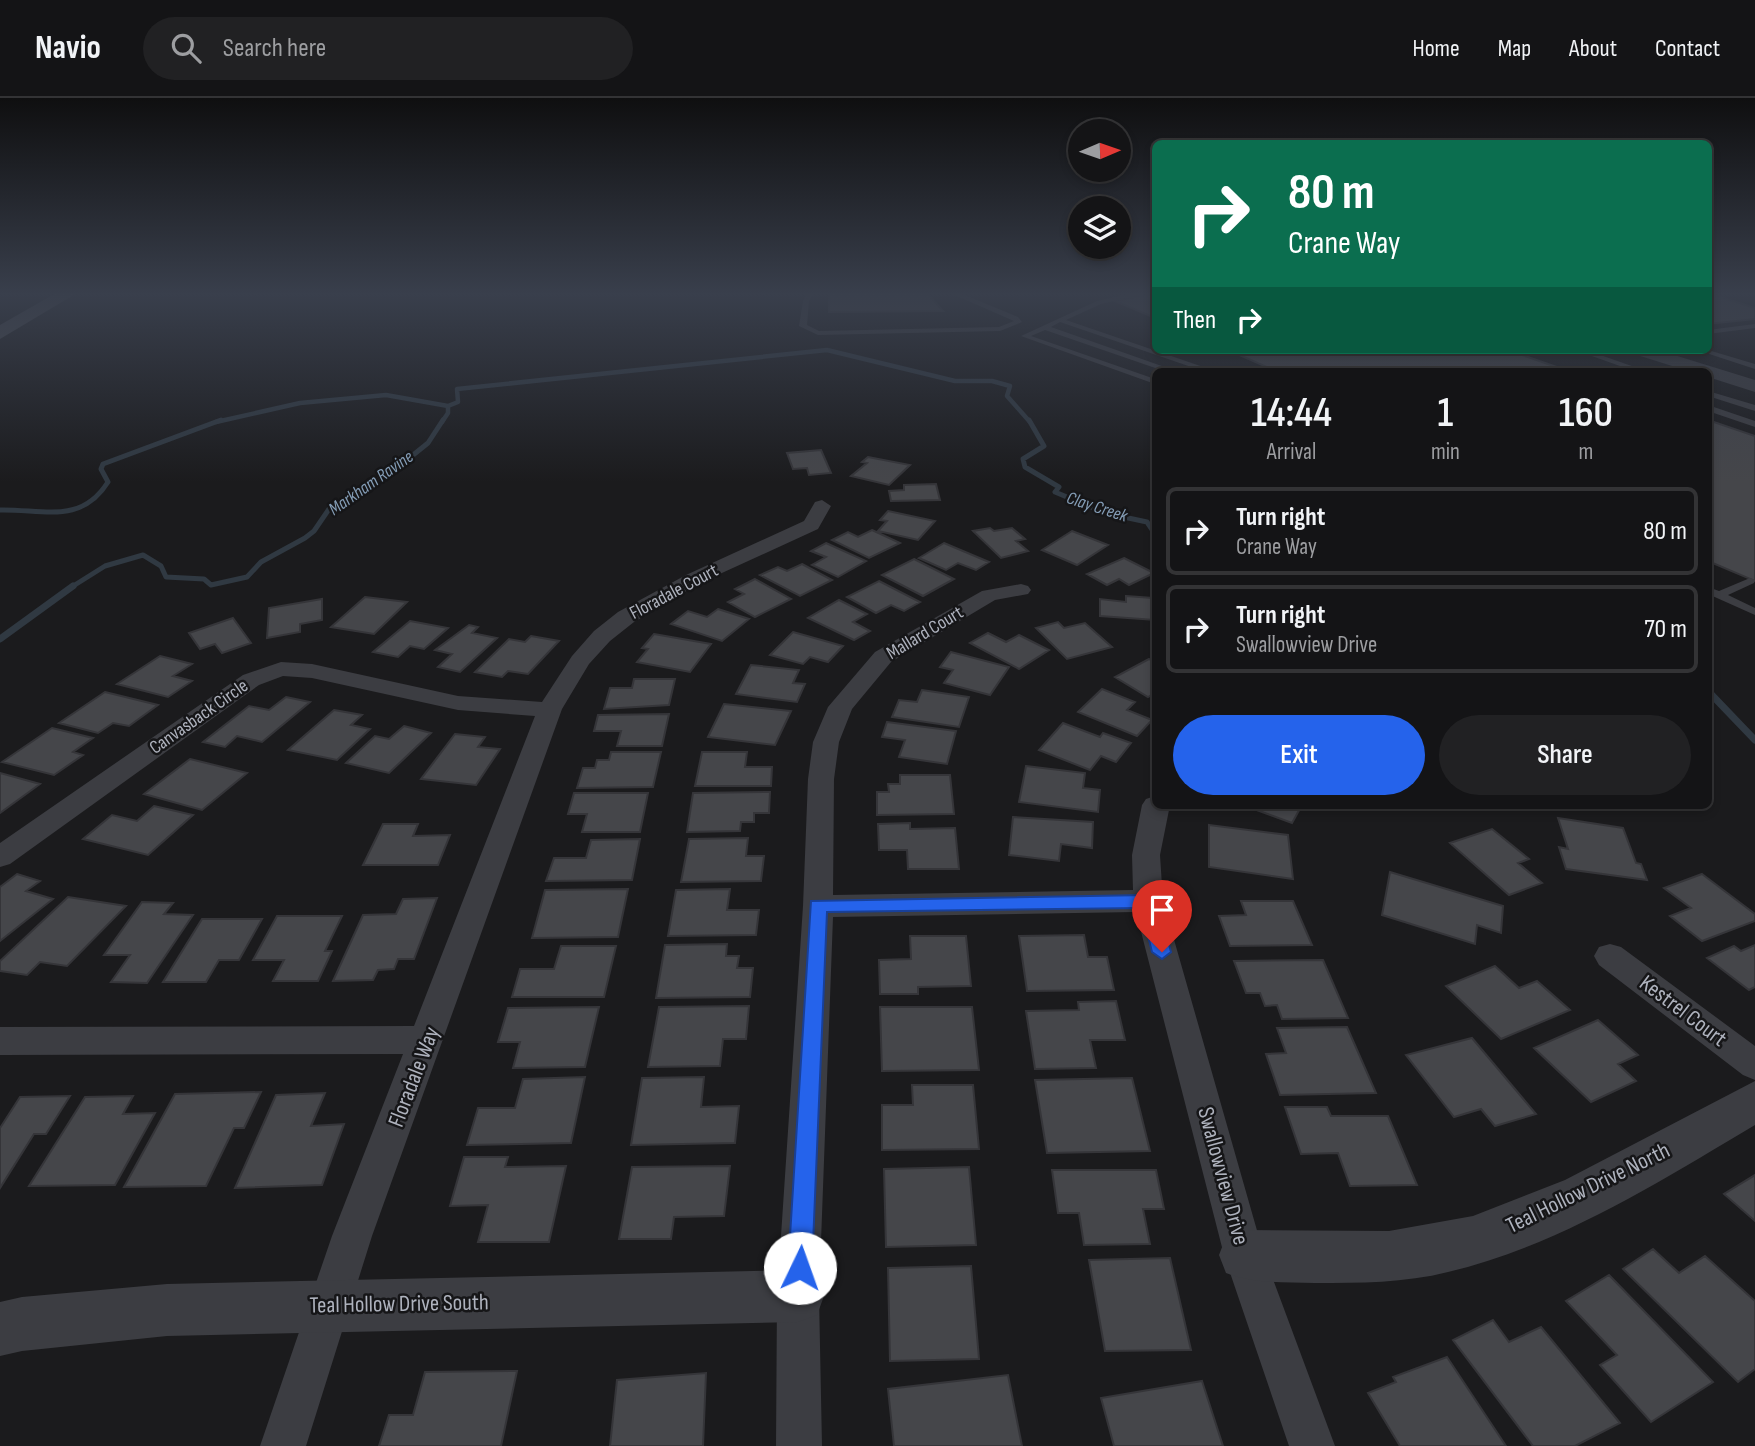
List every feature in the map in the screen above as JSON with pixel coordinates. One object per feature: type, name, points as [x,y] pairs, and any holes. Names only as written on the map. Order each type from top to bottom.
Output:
[{"type":"street","points":[[1659,356],[1698,368]]},
{"type":"street","points":[[1712,372],[1755,386]]},
{"type":"street","name":"Floradale Court","points":[[550,709],[580,661],[602,636],[626,617],[693,579],[811,525],[822,506]]},
{"type":"street","name":"Mallard Court","points":[[799,1446],[799,1296],[818,906],[821,779],[826,742],[840,707],[883,657],[989,595],[1021,590]]},
{"type":"street","name":"Canvasback Circle","points":[[0,857],[251,680],[281,669],[312,671],[458,703],[514,709],[550,709]]},
{"type":"street","name":"Floradale Way","points":[[283,1446],[328,1305],[550,709]]},
{"type":"street","points":[[818,906],[1148,901],[1146,855],[1155,809]]},
{"type":"street","name":"Swallowview Drive","points":[[1148,901],[1244,1255],[1312,1446]]},
{"type":"street","name":"Kestrel Court","points":[[1610,956],[1755,1065]]},
{"type":"street","points":[[0,1041],[428,1040]]},
{"type":"street","name":"Teal Hollow Drive North","points":[[1244,1255],[1306,1258],[1394,1255],[1471,1241],[1555,1209],[1755,1101]]},
{"type":"street","name":"Teal Hollow Drive South","points":[[0,1329],[22,1324],[167,1310],[799,1296]]},
{"type":"lane","points":[[1081,356],[1152,381]]},
{"type":"lane","points":[[1128,356],[1163,368]]},
{"type":"lane","points":[[1166,356],[1202,368]]},
{"type":"lane","points":[[1597,356],[1633,368]]},
{"type":"lane","points":[[1720,356],[1755,367]]},
{"type":"lane","points":[[1712,396],[1755,408]]},
{"type":"lane","points":[[1712,409],[1755,424]]},
{"type":"lane","points":[[1714,592],[1750,581]]},
{"type":"lane","points":[[1714,592],[1755,612]]},
{"type":"building","points":[[1242,356],[1525,356],[1559,368],[1269,368]]},
{"type":"building","points":[[1712,421],[1755,436],[1755,581],[1712,563]]},
{"type":"building","points":[[821,450],[831,473],[809,475],[807,468],[793,469],[787,453]]},
{"type":"building","points":[[868,457],[910,465],[889,485],[851,476],[867,463],[862,462]]},
{"type":"building","points":[[936,484],[940,500],[891,501],[889,491],[904,490],[904,485]]},
{"type":"building","points":[[888,511],[935,521],[918,540],[878,531],[887,521],[880,520]]},
{"type":"building","points":[[990,528],[994,531],[1012,528],[1025,539],[1016,541],[1028,551],[1001,558],[973,531]]},
{"type":"building","points":[[872,530],[900,543],[869,558],[832,540],[848,532],[858,537]]},
{"type":"building","points":[[1072,531],[1108,545],[1077,565],[1042,550]]},
{"type":"building","points":[[826,543],[866,561],[838,577],[812,565],[826,557],[811,551]]},
{"type":"building","points":[[944,543],[989,562],[976,570],[958,563],[946,570],[919,558]]},
{"type":"building","points":[[1124,558],[1152,572],[1129,585],[1119,579],[1107,585],[1087,574]]},
{"type":"building","points":[[914,559],[954,579],[923,596],[882,575]]},
{"type":"building","points":[[802,564],[832,580],[800,596],[760,575],[778,567],[787,571]]},
{"type":"building","points":[[755,579],[791,599],[755,617],[728,602],[744,594],[735,589]]},
{"type":"building","points":[[879,581],[920,602],[904,611],[891,605],[876,613],[847,597]]},
{"type":"building","points":[[1126,596],[1152,598],[1152,620],[1100,616],[1100,599],[1126,602]]},
{"type":"building","points":[[365,597],[407,602],[374,634],[331,627]]},
{"type":"building","points":[[322,599],[322,620],[300,624],[300,632],[267,638],[269,608]]},
{"type":"building","points":[[839,600],[867,614],[853,622],[870,631],[854,640],[808,618]]},
{"type":"building","points":[[718,609],[749,619],[722,641],[671,624],[688,611],[707,617]]},
{"type":"building","points":[[233,618],[251,643],[222,653],[215,644],[200,649],[189,633]]},
{"type":"building","points":[[410,621],[448,628],[424,649],[410,646],[398,657],[373,652]]},
{"type":"building","points":[[1058,622],[1064,628],[1085,623],[1112,647],[1067,659],[1036,628]]},
{"type":"building","points":[[469,625],[478,627],[472,633],[497,638],[460,672],[438,667],[452,654],[435,650]]},
{"type":"building","points":[[793,632],[843,646],[828,662],[810,657],[803,664],[770,655]]},
{"type":"building","points":[[988,633],[1006,642],[1019,635],[1049,650],[1019,669],[970,643]]},
{"type":"building","points":[[654,634],[711,644],[690,672],[637,662],[648,649],[642,648]]},
{"type":"building","points":[[531,636],[559,641],[528,674],[508,671],[502,677],[475,672],[509,639],[525,642]]},
{"type":"building","points":[[951,652],[1009,667],[990,695],[944,683],[953,670],[940,667]]},
{"type":"building","points":[[160,656],[192,664],[173,676],[192,681],[168,697],[117,684]]},
{"type":"building","points":[[1149,659],[1152,661],[1152,695],[1148,697],[1115,677]]},
{"type":"building","points":[[751,665],[799,670],[793,683],[805,684],[797,702],[736,694]]},
{"type":"building","points":[[634,679],[675,679],[669,705],[604,709],[610,688],[632,688]]},
{"type":"building","points":[[1102,689],[1135,702],[1127,710],[1152,720],[1137,736],[1078,712]]},
{"type":"building","points":[[922,690],[969,697],[959,727],[892,717],[899,700],[917,702]]},
{"type":"building","points":[[105,692],[158,705],[129,726],[113,723],[98,733],[59,723]]},
{"type":"building","points":[[286,697],[310,702],[262,742],[237,736],[225,747],[203,742],[249,706],[269,710]]},
{"type":"building","points":[[724,704],[791,711],[775,745],[708,737]]},
{"type":"building","points":[[334,710],[362,715],[351,725],[370,729],[337,760],[288,750]]},
{"type":"building","points":[[669,714],[662,746],[617,746],[621,731],[594,731],[598,715]]},
{"type":"building","points":[[887,722],[956,731],[947,764],[899,757],[905,740],[882,737]]},
{"type":"building","points":[[1063,723],[1100,737],[1103,733],[1131,743],[1116,762],[1101,756],[1090,770],[1039,750]]},
{"type":"building","points":[[404,726],[431,733],[389,773],[346,763],[375,736],[389,739]]},
{"type":"building","points":[[52,728],[93,738],[73,752],[83,755],[54,775],[2,762]]},
{"type":"building","points":[[455,734],[485,737],[478,747],[500,749],[476,785],[421,779]]},
{"type":"building","points":[[611,752],[661,752],[653,787],[577,788],[583,768],[595,768],[597,760],[609,760]]},
{"type":"building","points":[[702,752],[747,752],[745,767],[772,767],[771,786],[695,786]]},
{"type":"building","points":[[190,759],[247,773],[202,810],[144,794]]},
{"type":"building","points":[[1026,766],[1085,773],[1083,788],[1100,790],[1098,812],[1019,802]]},
{"type":"building","points":[[0,773],[40,784],[0,813]]},
{"type":"building","points":[[900,775],[950,775],[954,814],[877,815],[877,792],[889,792],[888,784],[900,784]]},
{"type":"building","points":[[770,792],[769,813],[754,813],[754,822],[741,822],[740,831],[687,832],[693,793]]},
{"type":"building","points":[[574,793],[648,793],[640,832],[582,832],[587,814],[568,814]]},
{"type":"building","points":[[154,806],[193,815],[148,855],[83,839],[112,815],[137,821]]},
{"type":"building","points":[[1254,809],[1300,809],[1292,823]]},
{"type":"building","points":[[1013,817],[1093,822],[1092,848],[1061,844],[1059,861],[1009,855]]},
{"type":"building","points":[[1558,818],[1623,828],[1636,863],[1641,864],[1647,880],[1566,869],[1559,847],[1568,849]]},
{"type":"building","points":[[910,823],[910,829],[955,828],[959,869],[908,869],[907,850],[879,850],[878,824]]},
{"type":"building","points":[[383,824],[418,824],[413,836],[450,835],[438,865],[363,865]]},
{"type":"building","points":[[1209,825],[1288,835],[1293,879],[1209,867]]},
{"type":"building","points":[[1492,829],[1529,859],[1518,863],[1542,883],[1509,895],[1450,843]]},
{"type":"building","points":[[748,838],[746,856],[764,856],[761,881],[681,882],[689,839]]},
{"type":"building","points":[[640,839],[632,880],[546,881],[554,858],[586,858],[591,840]]},
{"type":"building","points":[[1390,872],[1503,906],[1501,933],[1477,925],[1475,944],[1382,915]]},
{"type":"building","points":[[17,874],[40,881],[26,891],[53,899],[0,941],[0,887]]},
{"type":"building","points":[[1702,874],[1755,914],[1755,921],[1702,941],[1670,916],[1691,908],[1664,888]]},
{"type":"building","points":[[628,889],[618,937],[532,938],[545,890]]},
{"type":"building","points":[[730,889],[727,910],[759,910],[756,935],[668,936],[676,890]]},
{"type":"building","points":[[68,897],[126,906],[67,966],[40,962],[27,975],[0,971],[0,961]]},
{"type":"building","points":[[437,898],[414,959],[398,959],[394,969],[378,970],[373,980],[333,981],[363,915],[396,914],[403,899]]},
{"type":"building","points":[[1241,901],[1293,901],[1312,945],[1230,946],[1219,916],[1246,915]]},
{"type":"building","points":[[142,902],[173,903],[164,914],[193,915],[147,983],[111,982],[130,955],[104,955]]},
{"type":"building","points":[[277,916],[342,916],[325,951],[332,951],[318,981],[273,981],[284,960],[253,960]]},
{"type":"building","points":[[202,919],[262,919],[239,960],[219,960],[206,982],[163,982]]},
{"type":"building","points":[[1084,935],[1088,957],[1107,957],[1114,990],[1027,991],[1019,936]]},
{"type":"building","points":[[910,936],[966,936],[971,986],[918,987],[918,994],[880,994],[879,960],[911,959]]},
{"type":"building","points":[[727,944],[726,956],[739,956],[737,968],[753,968],[750,997],[656,998],[665,945]]},
{"type":"building","points":[[1755,945],[1755,987],[1749,990],[1707,958],[1734,946],[1741,951]]},
{"type":"building","points":[[561,946],[616,946],[604,997],[512,997],[520,969],[554,969]]},
{"type":"building","points":[[1323,960],[1348,1018],[1282,1019],[1277,1005],[1265,1006],[1260,993],[1246,993],[1234,961]]},
{"type":"building","points":[[1495,966],[1519,988],[1537,981],[1570,1010],[1501,1039],[1446,986]]},
{"type":"building","points":[[1116,1001],[1125,1040],[1090,1040],[1096,1068],[1035,1069],[1026,1011],[1079,1010],[1078,1002]]},
{"type":"building","points":[[749,1006],[746,1039],[723,1039],[720,1066],[648,1067],[659,1007]]},
{"type":"building","points":[[599,1007],[585,1067],[513,1068],[520,1042],[498,1042],[508,1008]]},
{"type":"building","points":[[880,1007],[972,1007],[979,1070],[882,1071]]},
{"type":"building","points":[[1598,1020],[1638,1055],[1618,1064],[1636,1081],[1591,1102],[1534,1048]]},
{"type":"building","points":[[1347,1027],[1376,1093],[1280,1095],[1266,1054],[1286,1053],[1277,1028]]},
{"type":"building","points":[[1472,1038],[1536,1114],[1495,1126],[1481,1109],[1454,1117],[1406,1055]]},
{"type":"building","points":[[585,1077],[571,1143],[467,1145],[478,1108],[515,1108],[523,1079]]},
{"type":"building","points":[[704,1077],[701,1107],[739,1106],[735,1143],[631,1145],[642,1078]]},
{"type":"building","points":[[1132,1078],[1150,1151],[1047,1153],[1035,1080]]},
{"type":"building","points":[[912,1085],[973,1085],[979,1149],[882,1150],[882,1105],[913,1105]]},
{"type":"building","points":[[261,1092],[244,1128],[234,1128],[206,1186],[124,1187],[175,1094]]},
{"type":"building","points":[[325,1093],[311,1126],[344,1124],[322,1185],[235,1188],[276,1095]]},
{"type":"building","points":[[70,1096],[46,1134],[34,1134],[0,1188],[0,1128],[20,1097]]},
{"type":"building","points":[[133,1096],[123,1114],[155,1113],[115,1185],[29,1186],[85,1097]]},
{"type":"building","points":[[1285,1107],[1327,1107],[1331,1116],[1388,1116],[1417,1185],[1350,1186],[1338,1153],[1301,1154]]},
{"type":"building","points":[[464,1157],[508,1157],[505,1167],[566,1166],[549,1242],[478,1242],[488,1205],[450,1206]]},
{"type":"building","points":[[730,1166],[724,1216],[674,1217],[671,1239],[619,1239],[632,1167]]},
{"type":"building","points":[[969,1167],[976,1245],[886,1247],[884,1169]]},
{"type":"building","points":[[1052,1170],[1156,1170],[1164,1209],[1143,1209],[1150,1244],[1084,1245],[1079,1213],[1058,1213]]},
{"type":"building","points":[[1755,1175],[1755,1221],[1724,1194]]},
{"type":"building","points":[[1653,1249],[1679,1273],[1705,1256],[1755,1301],[1755,1369],[1738,1382],[1623,1269]]},
{"type":"building","points":[[1170,1258],[1191,1350],[1105,1351],[1089,1260]]},
{"type":"building","points":[[971,1266],[979,1359],[890,1361],[888,1268]]},
{"type":"building","points":[[1609,1275],[1713,1382],[1651,1422],[1600,1365],[1617,1355],[1566,1301]]},
{"type":"building","points":[[1493,1320],[1509,1342],[1541,1327],[1620,1423],[1575,1446],[1533,1446],[1453,1340]]},
{"type":"building","points":[[1447,1357],[1506,1446],[1400,1446],[1368,1393],[1396,1382],[1393,1377]]},
{"type":"building","points":[[517,1371],[501,1446],[379,1446],[389,1415],[413,1415],[425,1372]]},
{"type":"building","points":[[706,1373],[703,1446],[610,1446],[617,1380]]},
{"type":"building","points":[[1008,1375],[1022,1446],[894,1446],[888,1389]]},
{"type":"building","points":[[1202,1381],[1223,1446],[1114,1446],[1101,1398]]},
{"type":"waterway","name":"Clay Creek","points":[[448,406],[458,402],[457,389],[771,356]]},
{"type":"waterway","name":"Clay Creek","points":[[851,356],[955,381],[992,381],[1010,386],[1007,396],[1030,422]]},
{"type":"waterway","name":"Markham Ravine","points":[[216,422],[300,403],[386,395],[448,406]]},
{"type":"waterway","name":"Markham Ravine","points":[[442,422],[448,413],[448,406]]},
{"type":"waterway","name":"Markham Ravine","points":[[0,510],[60,512],[86,504],[97,496],[108,482],[101,469],[103,464],[221,420]]},
{"type":"waterway","name":"Markham Ravine","points":[[72,587],[105,566],[143,555],[161,566],[166,577],[204,579],[211,585],[247,577],[261,562],[314,531],[329,509],[397,468],[428,443],[443,420]]},
{"type":"waterway","name":"Clay Creek","points":[[1029,420],[1044,446],[1023,459],[1025,467],[1059,487],[1055,492],[1105,513],[1147,522],[1152,530]]},
{"type":"waterway","name":"Markham Ravine","points":[[0,639],[72,587]]},
{"type":"waterway","name":"Clay Creek","points":[[1712,695],[1755,740]]},
{"type":"route","points":[[800,1268],[818,906],[1148,901],[1162,952]]}]
